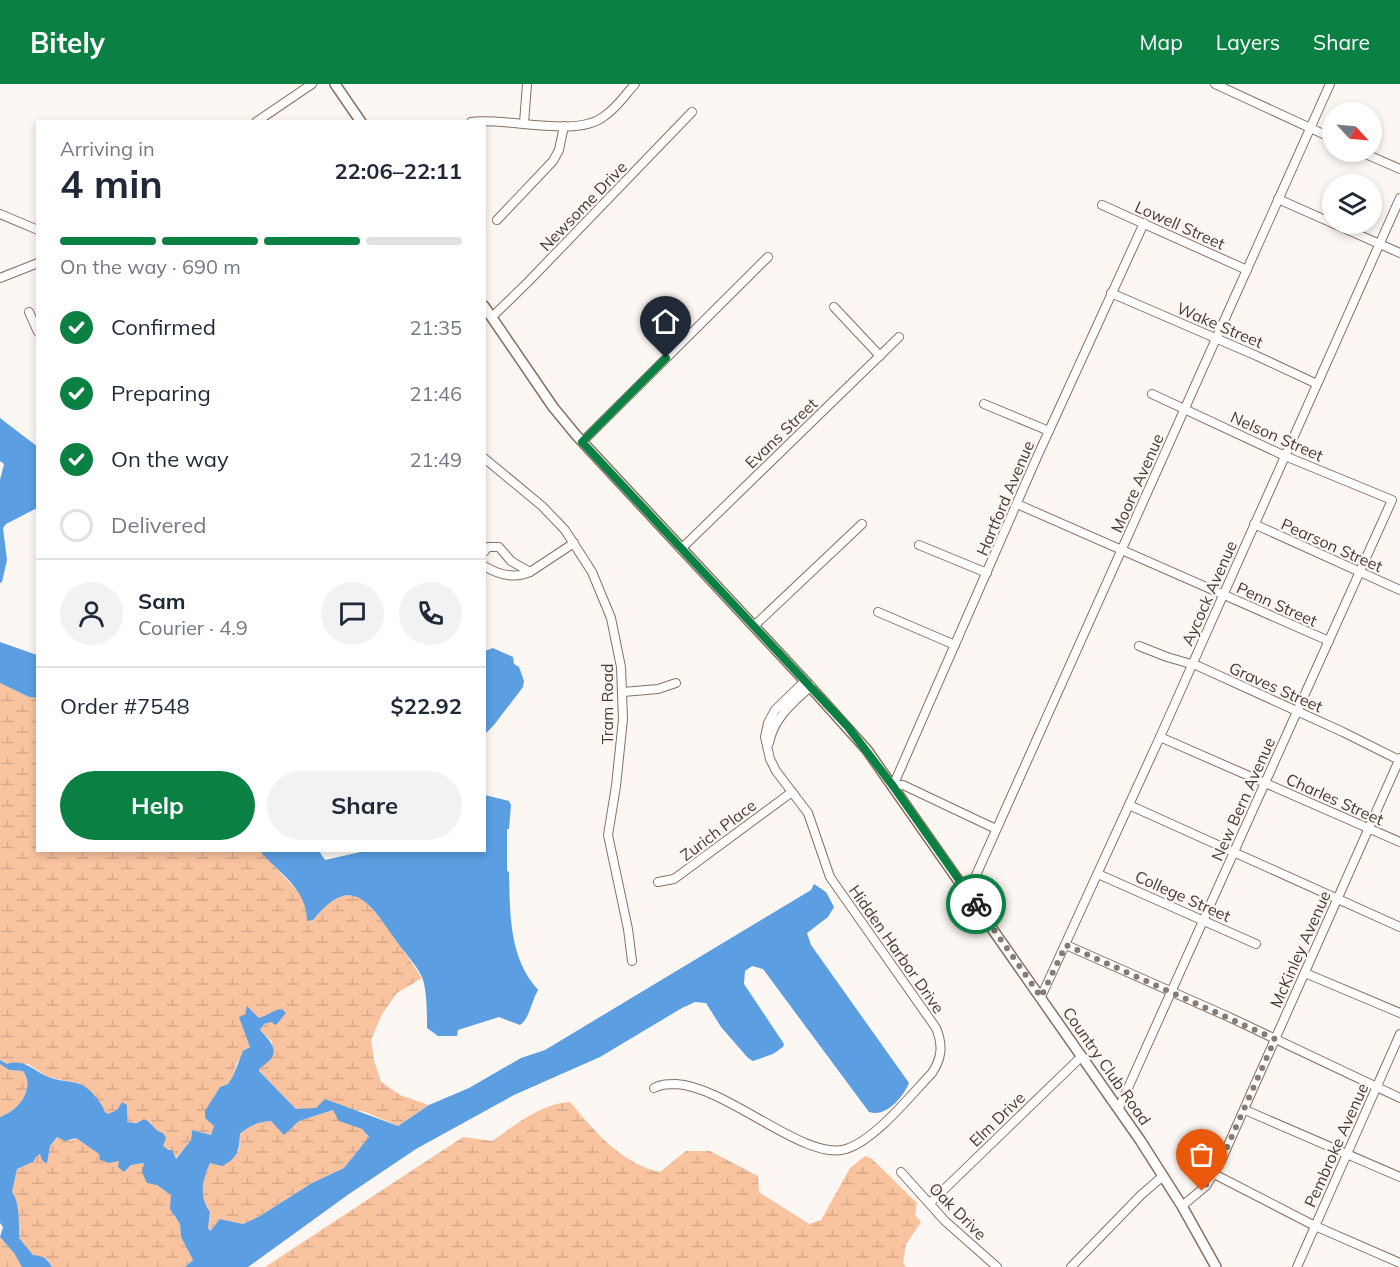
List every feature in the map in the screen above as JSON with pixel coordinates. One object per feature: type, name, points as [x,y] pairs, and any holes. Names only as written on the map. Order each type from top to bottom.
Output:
[{"type":"street","points":[[259,120],[312,84]]},
{"type":"street","points":[[335,84],[360,120]]},
{"type":"street","points":[[524,123],[527,84]]},
{"type":"street","points":[[486,122],[564,126],[586,124],[603,118],[635,84]]},
{"type":"street","points":[[1215,84],[1322,133]]},
{"type":"street","name":"Moore Avenue","points":[[968,892],[1330,84]]},
{"type":"street","name":"Newsome Drive","points":[[492,317],[692,112]]},
{"type":"street","points":[[497,220],[553,161],[561,144],[564,126]]},
{"type":"street","points":[[1382,161],[1400,169]]},
{"type":"street","name":"Aycock Avenue","points":[[1041,997],[1160,737],[1400,198]]},
{"type":"street","points":[[1278,199],[1400,253]]},
{"type":"street","name":"Lowell Street","points":[[1102,205],[1247,270]]},
{"type":"street","points":[[0,214],[36,229]]},
{"type":"street","name":"Hartford Avenue","points":[[893,786],[1049,431],[1144,223]]},
{"type":"street","points":[[582,442],[768,257]]},
{"type":"street","points":[[0,278],[36,264]]},
{"type":"street","name":"Wake Street","points":[[1111,293],[1317,384]]},
{"type":"street","points":[[834,306],[880,356]]},
{"type":"street","name":"Country Club Road","points":[[486,309],[553,406],[582,442],[848,727],[893,786],[1119,1108],[1182,1206],[1216,1267]]},
{"type":"street","points":[[29,312],[36,328]]},
{"type":"street","name":"Evans Street","points":[[681,549],[899,337]]},
{"type":"street","name":"Nelson Street","points":[[1152,394],[1285,456],[1392,500]]},
{"type":"street","points":[[984,405],[1049,431]]},
{"type":"street","name":"Tram Road","points":[[486,460],[542,506],[574,543],[592,572],[611,618],[619,650],[623,692],[620,752],[608,835],[628,929],[632,961]]},
{"type":"street","name":"New Bern Avenue","points":[[1119,1108],[1392,500]]},
{"type":"street","name":"Penn Street","points":[[1017,504],[1329,641]]},
{"type":"street","points":[[754,626],[862,524]]},
{"type":"street","name":"Pearson Street","points":[[1254,524],[1400,590]]},
{"type":"street","points":[[486,567],[494,572],[519,577],[574,543]]},
{"type":"street","points":[[919,545],[987,573]]},
{"type":"street","points":[[486,550],[488,547],[499,547],[511,561],[530,572]]},
{"type":"street","points":[[878,612],[955,645]]},
{"type":"street","name":"Graves Street","points":[[1139,646],[1192,664],[1400,759]]},
{"type":"street","points":[[623,692],[658,689],[676,682]]},
{"type":"street","name":"Hidden Harbor Drive","points":[[654,1088],[660,1084],[691,1085],[742,1108],[808,1146],[824,1150],[843,1150],[869,1137],[932,1073],[938,1064],[942,1051],[941,1040],[936,1028],[830,877],[811,820],[776,771],[771,759],[765,737],[768,723],[775,710],[808,683]]},
{"type":"street","name":"Charles Street","points":[[1160,737],[1400,842]]},
{"type":"street","name":"McKinley Avenue","points":[[1182,1206],[1202,1191],[1214,1174],[1245,1110],[1400,759]]},
{"type":"street","points":[[893,786],[903,785],[996,828]]},
{"type":"street","name":"Zurich Place","points":[[658,882],[674,879],[792,792]]},
{"type":"street","points":[[1129,805],[1400,927]]},
{"type":"street","name":"College Street","points":[[1098,874],[1256,944]]},
{"type":"street","points":[[1066,945],[1400,1098]]},
{"type":"street","points":[[1305,973],[1400,1013]]},
{"type":"street","name":"Pembroke Avenue","points":[[1297,1267],[1400,1034]]},
{"type":"street","name":"Elm Drive","points":[[930,1203],[1082,1056]]},
{"type":"street","points":[[1245,1110],[1400,1177]]},
{"type":"street","name":"Oak Drive","points":[[901,1172],[945,1221],[997,1267]]},
{"type":"street","points":[[1214,1174],[1315,1226],[1400,1263]]},
{"type":"street","points":[[1071,1267],[1141,1195],[1163,1176]]},
{"type":"green space","points":[[0,683],[29,697],[36,698],[36,852],[261,852],[303,897],[313,920],[331,902],[342,896],[355,896],[371,907],[422,978],[397,993],[382,1014],[371,1040],[374,1060],[381,1082],[400,1095],[429,1105],[398,1126],[365,1112],[350,1109],[296,1109],[259,1071],[268,1062],[272,1042],[260,1030],[264,1024],[271,1022],[276,1024],[280,1019],[282,1009],[262,1018],[242,1017],[240,1018],[251,1047],[237,1062],[228,1084],[220,1087],[206,1111],[205,1118],[215,1126],[211,1135],[192,1130],[191,1140],[175,1159],[163,1146],[163,1142],[150,1122],[127,1122],[127,1105],[122,1102],[117,1110],[108,1114],[81,1084],[48,1077],[28,1064],[7,1064],[0,1060]]},
{"type":"green space","points":[[0,1064],[9,1070],[23,1071],[27,1085],[19,1105],[0,1117]]},
{"type":"green space","points":[[570,1102],[599,1135],[633,1162],[660,1172],[686,1151],[710,1151],[758,1176],[759,1192],[809,1224],[821,1220],[850,1168],[865,1156],[871,1158],[917,1203],[915,1215],[921,1222],[906,1244],[903,1263],[906,1267],[265,1267],[463,1137],[492,1141],[539,1111]]},
{"type":"green space","points":[[333,1110],[362,1129],[369,1138],[344,1168],[312,1183],[260,1216],[243,1224],[220,1219],[210,1231],[208,1228],[210,1212],[204,1200],[203,1187],[210,1162],[239,1151],[240,1135],[254,1125],[271,1121],[279,1128],[294,1126],[298,1121]]},
{"type":"green space","points":[[58,1136],[70,1141],[76,1138],[99,1154],[119,1161],[124,1172],[131,1165],[144,1163],[157,1185],[171,1195],[174,1216],[180,1224],[181,1237],[193,1260],[185,1267],[52,1267],[48,1260],[33,1255],[18,1238],[18,1208],[12,1193],[17,1169],[33,1162],[36,1156],[41,1154],[47,1164],[50,1146]]},
{"type":"green space","points":[[0,1237],[14,1253],[22,1267],[0,1267]]},
{"type":"water","points":[[0,418],[36,445],[36,509],[6,524],[3,528],[7,560],[0,583],[0,480],[4,464],[0,461]]},
{"type":"water","points":[[0,642],[36,655],[36,698],[29,697],[0,683]]},
{"type":"water","points":[[493,648],[513,657],[514,664],[519,667],[524,681],[523,687],[486,733],[486,651]]},
{"type":"water","points":[[486,795],[509,801],[511,805],[509,829],[507,829],[507,871],[509,872],[513,935],[521,964],[528,978],[538,990],[523,1022],[520,1025],[499,1017],[458,1030],[457,1036],[438,1036],[427,1028],[425,988],[422,977],[368,904],[349,895],[338,898],[326,906],[313,920],[307,921],[306,909],[297,890],[261,852],[320,852],[325,860],[361,852],[486,852]]},
{"type":"water","points":[[814,884],[826,892],[834,907],[828,917],[807,933],[811,945],[909,1083],[898,1100],[882,1112],[869,1112],[763,969],[752,966],[745,971],[744,984],[784,1044],[773,1054],[753,1061],[748,1058],[721,1027],[706,1003],[695,1002],[600,1057],[514,1095],[416,1149],[248,1267],[185,1267],[193,1260],[181,1237],[180,1224],[170,1209],[171,1195],[157,1185],[147,1183],[142,1172],[144,1163],[131,1165],[124,1172],[118,1167],[119,1161],[109,1163],[100,1160],[99,1154],[76,1138],[65,1141],[57,1137],[50,1146],[47,1164],[42,1160],[40,1154],[33,1162],[17,1169],[12,1192],[18,1207],[19,1238],[33,1255],[44,1258],[52,1267],[22,1267],[14,1253],[0,1237],[3,1227],[0,1223],[0,1117],[19,1105],[27,1085],[23,1071],[9,1070],[0,1064],[0,1060],[7,1064],[25,1064],[45,1076],[84,1086],[95,1096],[108,1114],[117,1110],[122,1102],[127,1105],[127,1122],[137,1123],[144,1119],[163,1133],[166,1138],[163,1146],[172,1150],[176,1159],[191,1140],[192,1130],[211,1135],[214,1126],[205,1118],[205,1111],[220,1087],[228,1084],[243,1051],[250,1047],[239,1017],[245,1015],[247,1006],[259,1018],[282,1009],[286,1013],[276,1025],[271,1022],[264,1024],[260,1030],[274,1049],[271,1058],[259,1071],[296,1109],[316,1108],[325,1099],[398,1126],[429,1105],[469,1088],[521,1058],[545,1050],[811,890]],"holes":[[[333,1110],[339,1121],[362,1129],[369,1137],[344,1168],[312,1183],[260,1216],[243,1224],[220,1219],[210,1231],[208,1228],[210,1212],[203,1194],[205,1175],[210,1163],[222,1166],[234,1157],[238,1149],[240,1134],[247,1128],[254,1124],[271,1121],[284,1135],[299,1121]]]},
{"type":"way so far","points":[[976,904],[1041,997],[1066,945],[1275,1039],[1221,1161],[1202,1191]]},
{"type":"route","points":[[666,358],[582,442],[848,727],[867,750],[976,904]]}]
